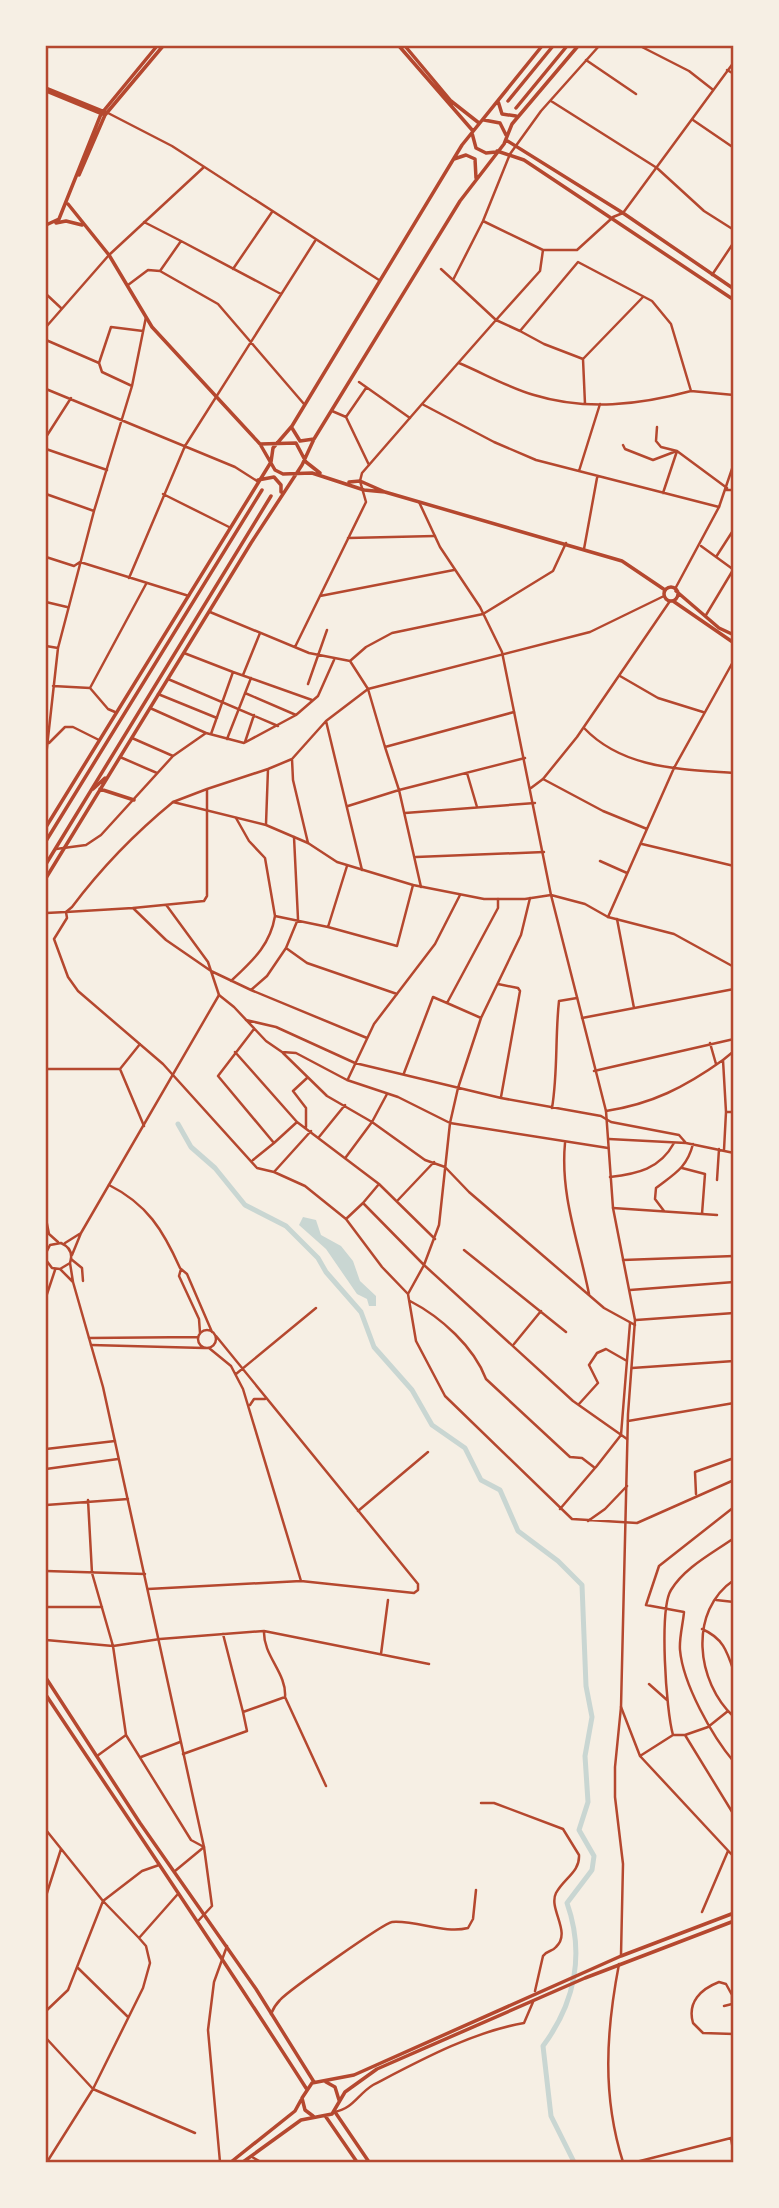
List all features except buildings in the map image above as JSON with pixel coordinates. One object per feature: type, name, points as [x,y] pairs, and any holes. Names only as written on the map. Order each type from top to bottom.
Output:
[{"type":"main road","points":[[59,220],[104,113],[157,46]]},
{"type":"main road","points":[[46,226],[59,220],[68,204],[104,113],[163,46]]},
{"type":"main road","points":[[399,46],[473,131],[476,148],[486,153],[510,154],[613,217],[733,300]]},
{"type":"main road","points":[[405,46],[452,101],[480,122]]},
{"type":"main road","points":[[46,827],[271,462],[273,448],[281,442],[292,426],[453,160],[480,122],[542,46]]},
{"type":"main road","points":[[508,101],[553,46]]},
{"type":"main road","points":[[516,108],[567,46]]},
{"type":"main road","points":[[46,878],[475,180],[521,113],[578,46]]},
{"type":"main road","points":[[46,89],[104,113]]},
{"type":"main road","points":[[499,99],[497,106],[502,114],[514,117],[521,113]]},
{"type":"main road","points":[[480,122],[489,119],[500,123],[506,138],[515,147],[624,214],[733,289]]},
{"type":"main road","points":[[453,160],[466,155],[475,159],[475,180]]},
{"type":"main road","points":[[68,204],[109,254],[146,317],[260,443],[275,470],[283,474],[297,471],[325,475],[364,491],[385,492]]},
{"type":"main road","points":[[59,220],[84,226]]},
{"type":"main road","points":[[292,426],[293,434],[300,441],[314,439]]},
{"type":"main road","points":[[260,443],[296,443],[306,463],[325,475]]},
{"type":"main road","points":[[257,481],[274,477],[281,485],[279,497]]},
{"type":"main road","points":[[347,482],[360,481],[385,492],[622,561],[665,590],[676,590],[705,617],[733,635]]},
{"type":"main road","points":[[46,841],[262,490]]},
{"type":"main road","points":[[46,864],[271,496]]},
{"type":"main road","points":[[665,590],[664,596],[733,643]]},
{"type":"main road","points":[[671,601],[676,590]]},
{"type":"main road","points":[[89,793],[109,774]]},
{"type":"main road","points":[[100,789],[134,800]]},
{"type":"main road","points":[[46,1678],[96,1757],[227,1946],[314,2082]]},
{"type":"main road","points":[[46,1695],[177,1895],[223,1957],[306,2088]]},
{"type":"main road","points":[[231,2162],[295,2111],[306,2088],[314,2082],[354,2075],[621,1956],[733,1913]]},
{"type":"main road","points":[[243,2162],[301,2120],[326,2117],[334,2112],[356,2081],[377,2069],[585,1978],[733,1921]]},
{"type":"main road","points":[[324,2081],[338,2092],[339,2104]]},
{"type":"main road","points":[[302,2098],[305,2109],[315,2117]]},
{"type":"main road","points":[[334,2112],[369,2162]]},
{"type":"main road","points":[[326,2117],[357,2162]]},
{"type":"street","points":[[453,280],[482,222],[510,154],[550,101],[599,46]]},
{"type":"street","points":[[640,46],[688,71],[712,89]]},
{"type":"street","points":[[586,60],[636,94]]},
{"type":"street","points":[[482,222],[542,250],[577,250],[613,217],[624,214],[733,62]]},
{"type":"street","points":[[727,70],[733,75]]},
{"type":"street","points":[[550,101],[657,168],[704,211],[733,230]]},
{"type":"street","points":[[104,113],[172,146],[379,281]]},
{"type":"street","points":[[693,120],[733,148]]},
{"type":"street","points":[[46,327],[109,254],[204,167]]},
{"type":"street","points":[[233,269],[272,212]]},
{"type":"street","points":[[144,222],[281,294]]},
{"type":"street","points":[[160,271],[181,241]]},
{"type":"street","points":[[129,578],[162,494],[185,446],[315,241]]},
{"type":"street","points":[[712,275],[733,242]]},
{"type":"street","points":[[295,647],[366,502],[360,481],[369,465],[540,271],[542,250]]},
{"type":"street","points":[[520,331],[578,262],[577,250]]},
{"type":"street","points":[[578,262],[652,301],[671,324],[691,391]]},
{"type":"street","points":[[441,269],[496,320],[544,344],[583,359]]},
{"type":"street","points":[[128,285],[148,270],[160,271],[218,304],[304,404]]},
{"type":"street","points":[[46,294],[61,308]]},
{"type":"street","points":[[585,404],[583,359],[643,297]]},
{"type":"street","points":[[46,691],[52,692],[67,607],[132,386],[146,317]]},
{"type":"street","points":[[132,386],[102,372],[99,363],[111,327],[143,331]]},
{"type":"street","points":[[46,340],[99,363]]},
{"type":"street","points":[[459,363],[534,395],[585,404],[621,405],[691,391],[733,395]]},
{"type":"street","points":[[359,382],[410,418]]},
{"type":"street","points":[[346,417],[366,388]]},
{"type":"street","points":[[46,389],[122,418],[235,467],[257,481]]},
{"type":"street","points":[[46,437],[71,398]]},
{"type":"street","points":[[422,404],[494,442],[536,460],[597,478],[719,507]]},
{"type":"street","points":[[578,472],[600,404]]},
{"type":"street","points":[[332,411],[346,417],[369,465]]},
{"type":"street","points":[[657,427],[656,441],[661,447],[677,451],[726,489],[733,490]]},
{"type":"street","points":[[623,445],[625,449],[653,460],[677,451]]},
{"type":"street","points":[[46,449],[107,470]]},
{"type":"street","points":[[663,493],[677,451]]},
{"type":"street","points":[[676,590],[719,507],[733,463]]},
{"type":"street","points":[[584,549],[597,478]]},
{"type":"street","points":[[46,494],[94,511]]},
{"type":"street","points":[[162,494],[229,527]]},
{"type":"street","points":[[419,502],[435,536],[483,614],[502,652],[551,895],[606,1111],[613,1208],[635,1322],[628,1421],[622,1590],[625,1606],[620,1647],[621,1707],[615,1797],[623,1864],[621,1956]]},
{"type":"street","points":[[716,556],[733,530]]},
{"type":"street","points":[[348,538],[435,536]]},
{"type":"street","points":[[210,612],[295,647],[334,660],[350,661],[366,647],[391,634],[483,614],[553,571],[566,543]]},
{"type":"street","points":[[701,546],[733,570],[705,617]]},
{"type":"street","points":[[46,557],[74,566],[80,562]]},
{"type":"street","points":[[80,562],[189,596]]},
{"type":"street","points":[[320,596],[457,570]]},
{"type":"street","points":[[90,688],[146,583]]},
{"type":"street","points":[[66,912],[133,835],[173,802],[292,759],[326,721],[368,690],[502,652],[590,632],[664,596]]},
{"type":"street","points":[[46,601],[67,607]]},
{"type":"street","points":[[531,788],[543,779],[584,728],[671,601]]},
{"type":"street","points":[[308,684],[327,630]]},
{"type":"street","points":[[243,676],[260,633]]},
{"type":"street","points":[[46,646],[58,648]]},
{"type":"street","points":[[184,653],[313,701]]},
{"type":"street","points":[[150,708],[206,733],[244,743],[278,726],[313,701],[318,696],[334,660]]},
{"type":"street","points":[[608,917],[674,768],[733,660]]},
{"type":"street","points":[[350,661],[368,690],[399,790],[421,887]]},
{"type":"street","points":[[211,734],[233,672]]},
{"type":"street","points":[[620,676],[658,698],[704,712]]},
{"type":"street","points":[[227,739],[251,678]]},
{"type":"street","points":[[169,679],[278,726]]},
{"type":"street","points":[[53,685],[90,688],[108,709],[116,712]]},
{"type":"street","points":[[46,757],[53,685]]},
{"type":"street","points":[[244,693],[296,715]]},
{"type":"street","points":[[158,694],[217,718]]},
{"type":"street","points":[[385,747],[515,712]]},
{"type":"street","points":[[244,743],[254,715]]},
{"type":"street","points":[[326,721],[362,870]]},
{"type":"street","points":[[48,744],[65,727],[73,727],[99,740]]},
{"type":"street","points":[[584,728],[608,750],[654,766],[733,773]]},
{"type":"street","points":[[55,849],[86,845],[101,835],[173,757],[206,733]]},
{"type":"street","points":[[132,738],[173,757]]},
{"type":"street","points":[[120,757],[157,773]]},
{"type":"street","points":[[348,806],[525,758]]},
{"type":"street","points":[[292,759],[293,780],[308,842]]},
{"type":"street","points":[[266,825],[268,769]]},
{"type":"street","points":[[467,773],[477,807]]},
{"type":"street","points":[[543,779],[603,811],[647,829]]},
{"type":"street","points":[[46,913],[167,906],[204,901],[207,896],[207,789]]},
{"type":"street","points":[[173,802],[266,825],[308,842],[347,866],[421,887],[498,899],[551,895],[586,904],[608,917],[674,934],[733,967]]},
{"type":"street","points":[[405,813],[534,803]]},
{"type":"street","points":[[231,981],[261,952],[271,934],[275,916],[265,858],[249,841],[236,818]]},
{"type":"street","points":[[251,990],[267,976],[286,948],[298,919],[294,836]]},
{"type":"street","points":[[640,844],[733,866]]},
{"type":"street","points":[[416,857],[544,852]]},
{"type":"street","points":[[600,861],[627,873]]},
{"type":"street","points":[[328,927],[347,866]]},
{"type":"street","points":[[275,916],[298,919],[397,946],[413,885]]},
{"type":"street","points":[[347,1080],[367,1038],[435,944],[460,895]]},
{"type":"street","points":[[408,1294],[435,1240],[450,1123],[458,1088],[481,1018],[521,935],[530,898]]},
{"type":"street","points":[[447,1003],[498,908],[498,899]]},
{"type":"street","points":[[167,906],[208,962],[219,995],[307,1078],[327,1096],[372,1122],[425,1160],[445,1167],[469,1192],[589,1294],[630,1323],[733,1313]]},
{"type":"street","points":[[133,908],[166,940],[211,971],[367,1038]]},
{"type":"street","points":[[66,912],[67,918],[54,939],[68,977],[78,991],[174,1075],[257,1168],[274,1172],[305,1186],[346,1219],[382,1267],[408,1294],[416,1341],[445,1396],[499,1450],[511,1456],[538,1489],[560,1509],[572,1519],[586,1522],[626,1523],[652,1519],[696,1495],[733,1480]]},
{"type":"street","points":[[617,919],[634,1008]]},
{"type":"street","points":[[286,948],[307,963],[397,994]]},
{"type":"street","points":[[498,984],[518,988],[520,991],[500,1098]]},
{"type":"street","points":[[581,1018],[733,989]]},
{"type":"street","points":[[198,1921],[212,1906],[204,1847],[115,1441],[73,1282],[71,1259],[81,1233],[219,995]]},
{"type":"street","points":[[404,1073],[433,997],[481,1018]]},
{"type":"street","points":[[552,1108],[556,1081],[558,1002],[577,998]]},
{"type":"street","points":[[246,1020],[276,1027],[355,1063],[500,1098],[679,1135],[686,1143]]},
{"type":"street","points":[[254,1029],[219,1072],[219,1079],[274,1143]]},
{"type":"street","points":[[594,1071],[733,1038]]},
{"type":"street","points":[[710,1043],[716,1064]]},
{"type":"street","points":[[120,1069],[140,1044]]},
{"type":"street","points":[[606,1111],[632,1107],[671,1093],[733,1051]]},
{"type":"street","points":[[235,1052],[297,1122],[379,1184],[435,1240]]},
{"type":"street","points":[[282,1052],[296,1053],[347,1080],[387,1094],[450,1123],[608,1148]]},
{"type":"street","points":[[723,1060],[726,1112],[724,1150]]},
{"type":"street","points":[[46,1069],[120,1069]]},
{"type":"street","points":[[120,1069],[144,1126]]},
{"type":"street","points":[[725,1071],[733,1071]]},
{"type":"street","points":[[306,1128],[306,1108],[293,1091],[307,1078]]},
{"type":"street","points":[[346,1157],[372,1122],[387,1094]]},
{"type":"street","points":[[319,1137],[345,1105]]},
{"type":"street","points":[[726,1112],[733,1112]]},
{"type":"street","points":[[252,1161],[297,1122]]},
{"type":"street","points":[[274,1172],[311,1131]]},
{"type":"street","points":[[607,1139],[686,1143],[733,1153]]},
{"type":"street","points":[[565,1142],[563,1166],[566,1198],[589,1294]]},
{"type":"street","points":[[610,1177],[632,1174],[654,1166],[666,1157],[674,1143]]},
{"type":"street","points":[[664,1211],[655,1199],[656,1188],[689,1160],[693,1144]]},
{"type":"street","points":[[717,1180],[719,1149]]},
{"type":"street","points":[[397,1201],[434,1162]]},
{"type":"street","points":[[682,1168],[705,1174],[702,1214]]},
{"type":"street","points":[[346,1219],[379,1184]]},
{"type":"street","points":[[109,1185],[129,1195],[153,1217],[181,1269],[187,1274],[212,1332],[418,1584],[418,1590],[414,1593],[301,1581],[148,1589]]},
{"type":"street","points":[[363,1203],[424,1265],[578,1405],[628,1439]]},
{"type":"street","points":[[613,1208],[717,1215]]},
{"type":"street","points":[[46,1219],[49,1234],[62,1243],[71,1259],[82,1268],[83,1281]]},
{"type":"street","points":[[46,1250],[50,1245],[62,1243],[81,1233]]},
{"type":"street","points":[[464,1250],[566,1332]]},
{"type":"street","points":[[623,1260],[733,1256]]},
{"type":"street","points":[[46,1328],[46,1295],[58,1269],[71,1259]]},
{"type":"street","points":[[46,1261],[73,1282]]},
{"type":"street","points":[[46,1261],[46,1278]]},
{"type":"street","points":[[181,1269],[179,1276],[199,1319],[198,1337]]},
{"type":"street","points":[[630,1290],[733,1282]]},
{"type":"street","points":[[409,1300],[431,1312],[447,1326],[482,1367],[486,1379],[570,1457],[582,1458],[595,1468]]},
{"type":"street","points":[[236,1374],[316,1308]]},
{"type":"street","points":[[513,1345],[541,1311]]},
{"type":"street","points":[[560,1509],[621,1436],[630,1323]]},
{"type":"street","points":[[200,1333],[212,1332]]},
{"type":"street","points":[[209,1348],[215,1343],[216,1336]]},
{"type":"street","points":[[89,1338],[198,1337]]},
{"type":"street","points":[[198,1337],[204,1348]]},
{"type":"street","points":[[91,1345],[209,1348],[225,1360],[236,1374],[249,1405],[301,1581]]},
{"type":"street","points":[[578,1405],[598,1382],[589,1365],[597,1353],[606,1349],[627,1361]]},
{"type":"street","points":[[632,1368],[733,1361]]},
{"type":"street","points":[[249,1405],[261,1397],[268,1400]]},
{"type":"street","points":[[628,1421],[733,1403]]},
{"type":"street","points":[[46,1449],[115,1441]]},
{"type":"street","points":[[358,1511],[428,1451]]},
{"type":"street","points":[[696,1495],[695,1472],[733,1458]]},
{"type":"street","points":[[46,1469],[118,1459]]},
{"type":"street","points":[[586,1522],[605,1509],[627,1486]]},
{"type":"street","points":[[46,1505],[128,1499]]},
{"type":"street","points":[[88,1500],[92,1573],[113,1646],[126,1735],[191,1840],[204,1847]]},
{"type":"street","points":[[733,1507],[659,1566],[646,1605],[684,1612],[680,1650],[686,1675],[708,1727],[733,1762]]},
{"type":"street","points":[[673,1735],[667,1700],[667,1599],[676,1583],[733,1538]]},
{"type":"street","points":[[46,1571],[145,1574]]},
{"type":"street","points":[[733,1580],[724,1586],[707,1611],[702,1629],[704,1665],[714,1692],[733,1717]]},
{"type":"street","points":[[381,1654],[388,1600]]},
{"type":"street","points":[[715,1600],[733,1602]]},
{"type":"street","points":[[46,1607],[102,1607]]},
{"type":"street","points":[[702,1629],[717,1636],[724,1645],[733,1672]]},
{"type":"street","points":[[264,1631],[264,1644],[286,1688],[285,1697],[326,1786]]},
{"type":"street","points":[[46,1640],[113,1646],[160,1639],[264,1631],[429,1664]]},
{"type":"street","points":[[183,1754],[247,1731],[223,1634]]},
{"type":"street","points":[[649,1684],[667,1700]]},
{"type":"street","points":[[243,1712],[285,1697]]},
{"type":"street","points":[[621,1707],[640,1756],[733,1857]]},
{"type":"street","points":[[640,1756],[673,1735],[685,1735],[708,1727],[727,1711]]},
{"type":"street","points":[[96,1757],[126,1735]]},
{"type":"street","points":[[685,1735],[733,1815]]},
{"type":"street","points":[[140,1758],[180,1742]]},
{"type":"street","points":[[481,1803],[494,1803],[563,1829],[579,1854],[574,1871],[556,1893],[554,1902],[561,1928],[560,1940],[557,1947],[543,1956],[535,1991]]},
{"type":"street","points":[[46,1830],[103,1900],[139,1938],[148,1952],[149,1973],[93,2089],[47,2162]]},
{"type":"street","points":[[175,1871],[204,1847]]},
{"type":"street","points":[[46,1896],[61,1848]]},
{"type":"street","points":[[702,1912],[728,1851]]},
{"type":"street","points":[[46,2011],[68,1990],[103,1900],[142,1871],[159,1865]]},
{"type":"street","points":[[271,2014],[278,2001],[300,1983],[388,1922],[457,1930],[468,1928],[474,1919],[476,1890]]},
{"type":"street","points":[[139,1938],[177,1895]]},
{"type":"street","points":[[220,2162],[208,2030],[214,1982],[227,1946]]},
{"type":"street","points":[[619,1964],[608,2028],[607,2081],[610,2118],[623,2162]]},
{"type":"street","points":[[77,1968],[128,2017]]},
{"type":"street","points":[[724,2006],[732,2004],[732,1995],[726,1984],[719,1982],[697,1995],[692,2007],[693,2023],[698,2032],[709,2035],[733,2034]]},
{"type":"street","points":[[334,2112],[346,2110],[371,2086],[452,2048],[524,2024],[533,2002]]},
{"type":"street","points":[[46,2038],[93,2089],[195,2133]]},
{"type":"street","points":[[636,2162],[732,2137],[733,2156]]},
{"type":"street","points":[[251,2156],[258,2162]]},
{"type":"shaded area","points":[[303,1217],[316,1220],[321,1235],[341,1246],[353,1261],[360,1281],[376,1296],[376,1306],[369,1306],[367,1299],[357,1294],[326,1249],[299,1225]]},
{"type":"waterway","points":[[178,1124],[191,1147],[215,1168],[245,1205],[286,1226],[318,1258],[326,1272],[361,1312],[374,1347],[412,1390],[432,1425],[465,1448],[481,1480],[500,1490],[518,1531],[558,1561],[582,1585],[586,1686],[592,1717],[585,1756],[588,1802],[579,1830],[594,1856],[592,1870],[567,1903],[575,1941],[574,1978],[563,2013],[543,2046],[551,2116],[574,2162]]}]
